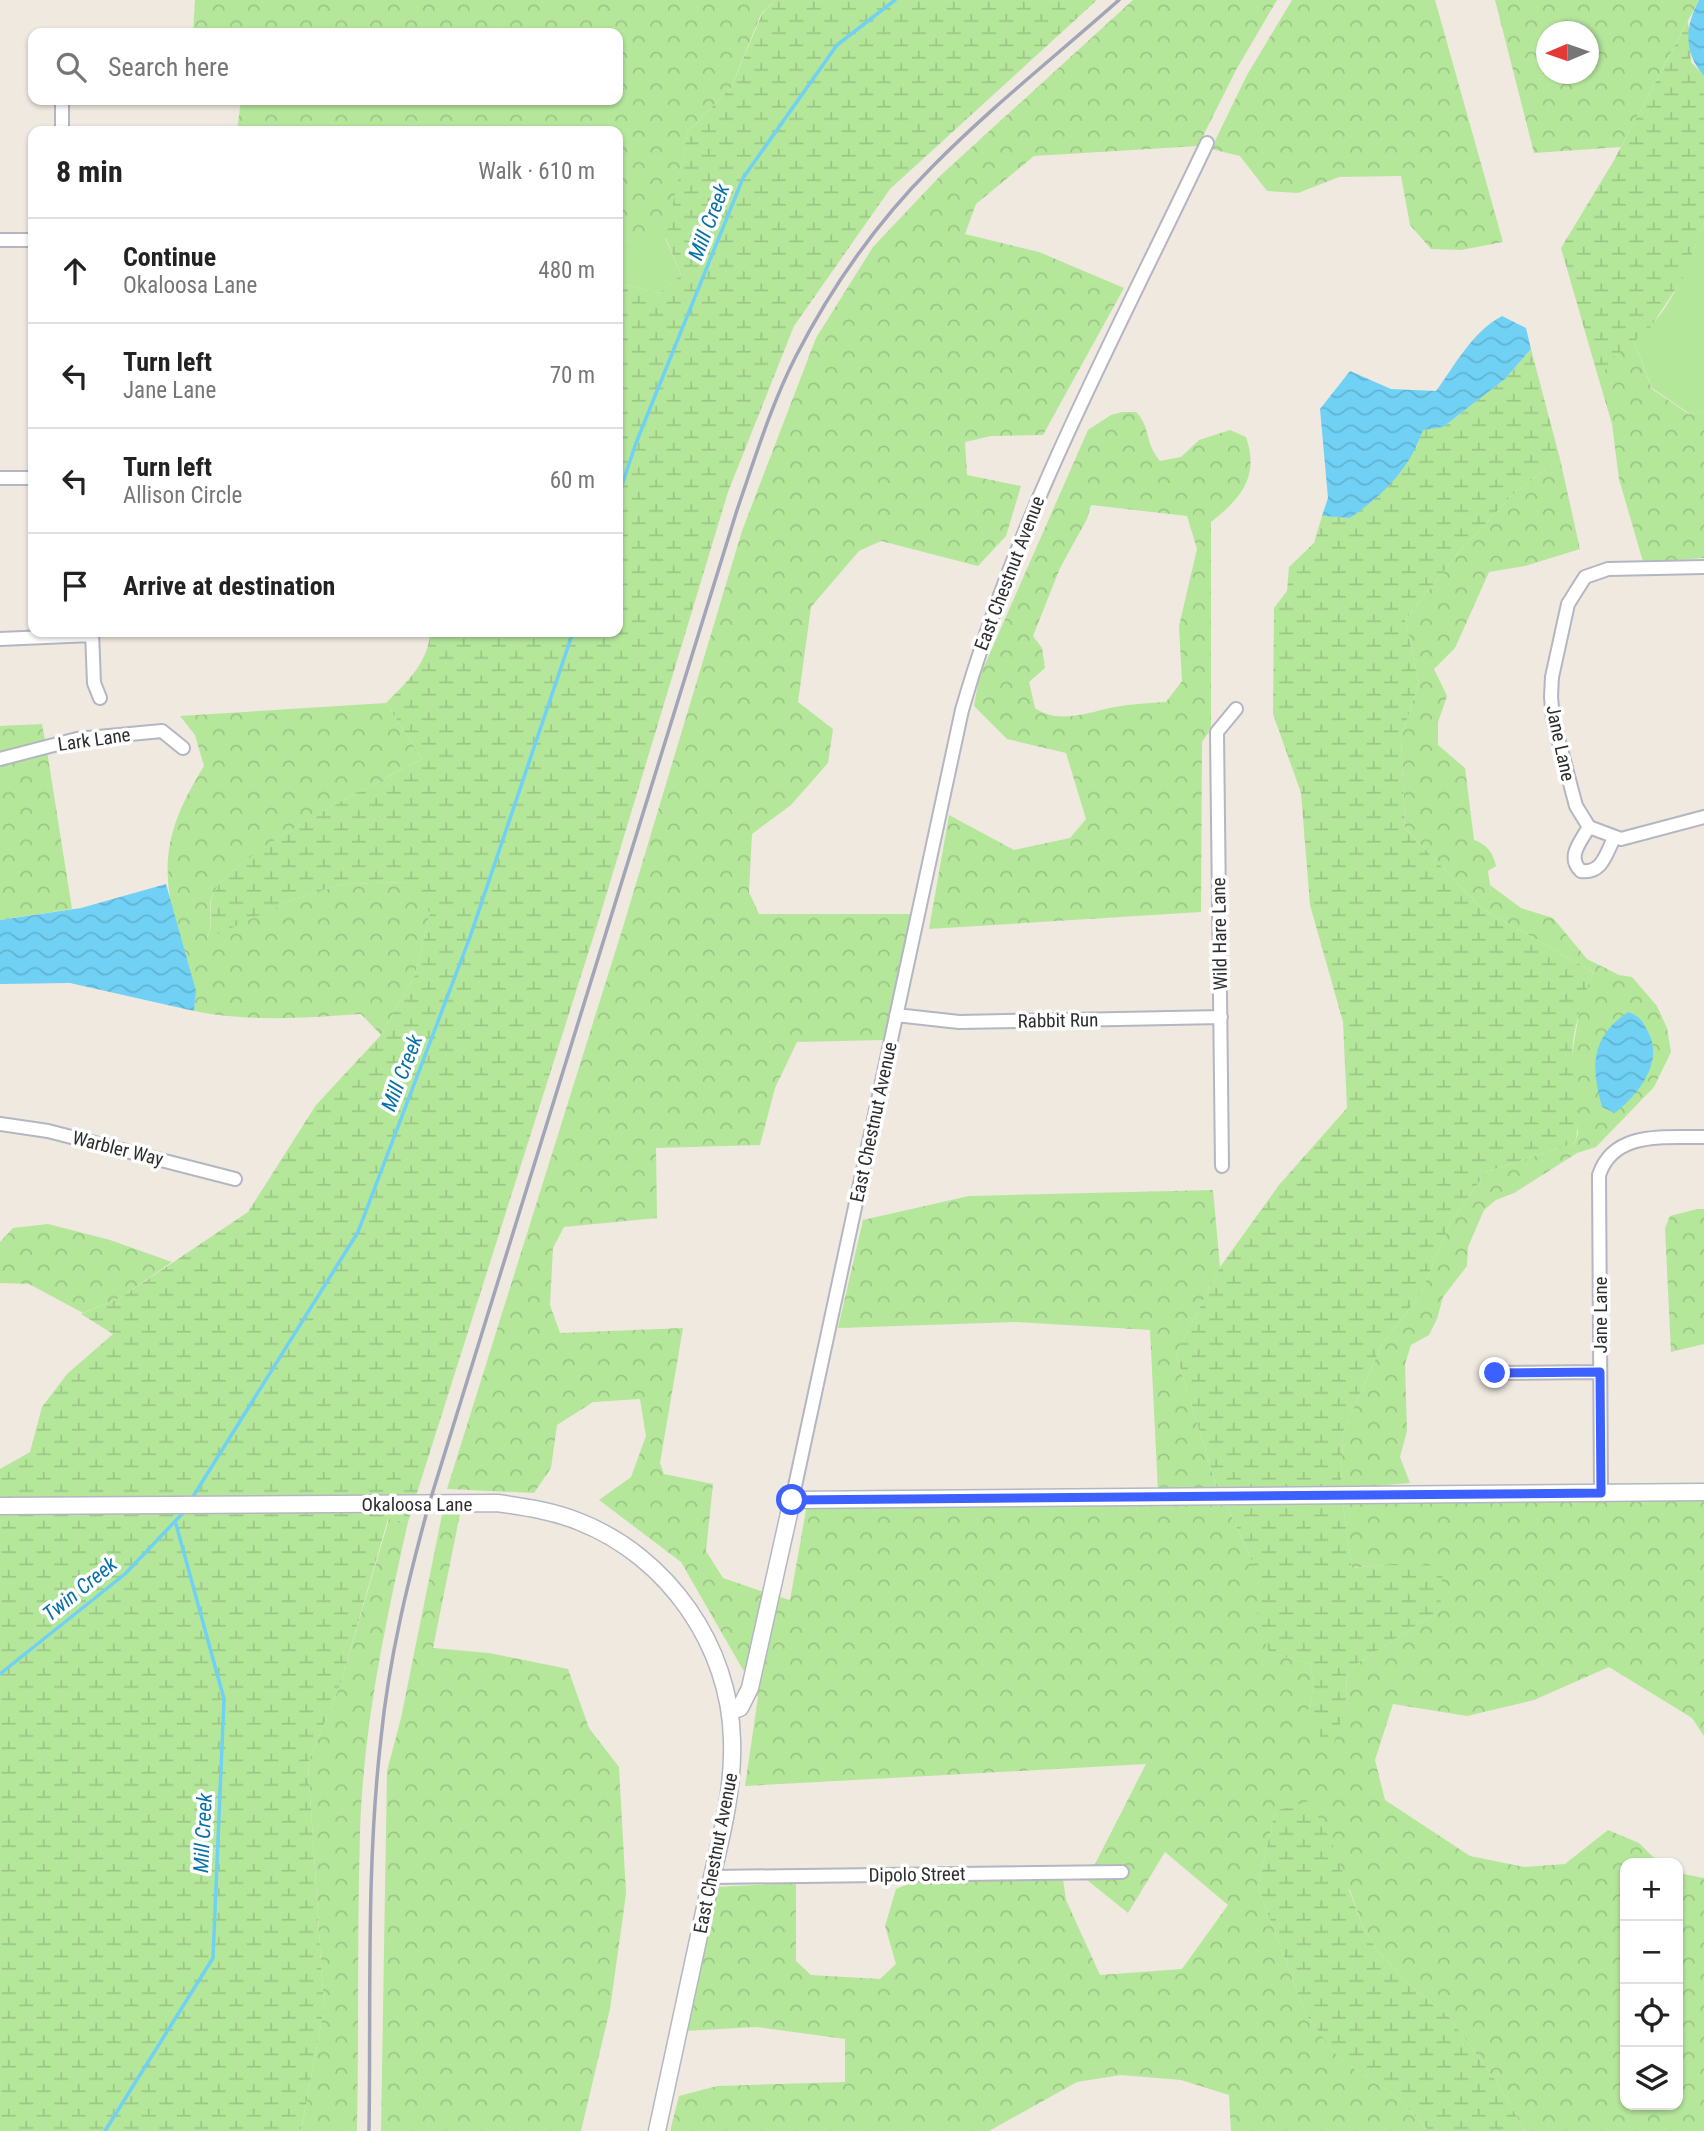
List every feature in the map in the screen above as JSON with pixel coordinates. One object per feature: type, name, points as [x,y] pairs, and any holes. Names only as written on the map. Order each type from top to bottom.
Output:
[{"type":"street","points":[[62,105],[62,126]]},
{"type":"street","name":"East Chestnut Avenue","points":[[657,2131],[731,1779],[730,1710],[740,1708],[750,1688],[962,710],[981,646],[1029,517],[1207,143]]},
{"type":"street","points":[[0,240],[28,240]]},
{"type":"street","points":[[0,478],[28,478]]},
{"type":"street","name":"Jane Lane","points":[[1589,827],[1576,806],[1553,719],[1552,677],[1568,604],[1585,577],[1596,571],[1704,567]]},
{"type":"street","points":[[0,639],[37,637]]},
{"type":"street","points":[[92,637],[94,683],[100,698]]},
{"type":"street","name":"Wild Hare Lane","points":[[1222,1166],[1217,732],[1236,709]]},
{"type":"street","name":"Lark Lane","points":[[0,758],[77,739],[162,731],[183,748]]},
{"type":"street","points":[[1615,838],[1600,866],[1590,872],[1581,871],[1575,865],[1574,856],[1589,827],[1621,839],[1704,817]]},
{"type":"street","name":"Rabbit Run","points":[[896,1015],[959,1022],[1221,1017]]},
{"type":"street","name":"Warbler Way","points":[[0,1124],[48,1131],[235,1179]]},
{"type":"street","name":"Jane Lane","points":[[1601,1493],[1599,1175],[1609,1154],[1640,1138],[1704,1137]]},
{"type":"street","points":[[1495,1373],[1600,1372]]},
{"type":"street","points":[[792,1500],[1704,1492]]},
{"type":"street","name":"Okaloosa Lane","points":[[0,1506],[497,1503],[540,1509],[605,1534],[636,1555],[672,1587],[690,1609],[708,1643],[722,1676],[730,1710]]},
{"type":"street","name":"Dipolo Street","points":[[712,1877],[1122,1872]]},
{"type":"green space","points":[[195,0],[775,0],[761,14],[731,88],[688,131],[667,238],[623,241],[623,126],[238,126],[240,105],[623,105],[623,28],[193,28]]},
{"type":"green space","points":[[775,0],[1097,0],[890,189],[794,326],[728,492],[599,919],[415,1499],[0,1500],[0,1469],[30,1452],[42,1407],[67,1374],[113,1334],[81,1314],[120,1298],[248,1212],[316,1105],[381,1035],[415,975],[430,913],[407,882],[342,884],[290,901],[207,939],[212,897],[223,881],[244,862],[306,821],[422,759],[386,703],[421,662],[430,637],[623,637],[623,284],[659,293],[681,275],[666,238],[688,131],[731,88],[762,14]]},
{"type":"green space","points":[[1133,0],[1277,0],[1236,70],[1198,146],[1034,156],[976,204],[965,234],[1039,252],[1124,288],[1043,435],[991,436],[965,442],[967,475],[1021,486],[1006,536],[978,566],[881,541],[859,551],[811,607],[798,702],[833,729],[828,763],[791,805],[752,834],[749,892],[759,914],[911,914],[884,1040],[797,1042],[775,1088],[760,1145],[656,1148],[657,1218],[564,1227],[553,1248],[550,1305],[560,1333],[683,1328],[660,1463],[664,1474],[713,1484],[706,1551],[723,1578],[764,1592],[746,1675],[681,1562],[599,1500],[631,1477],[646,1436],[640,1399],[593,1402],[557,1425],[551,1468],[534,1493],[447,1489],[623,927],[742,531],[816,338],[873,247],[940,176]]},
{"type":"green space","points":[[1292,0],[1435,0],[1503,242],[1461,250],[1431,249],[1410,225],[1401,176],[1339,177],[1298,193],[1267,191],[1240,156],[1211,149],[1247,75]]},
{"type":"green space","points":[[1495,0],[1699,0],[1621,147],[1534,153]]},
{"type":"green space","points":[[1688,21],[1691,62],[1704,76],[1704,222],[1683,278],[1648,331],[1613,357],[1599,380],[1561,248],[1613,162]]},
{"type":"green space","points":[[1704,222],[1704,411],[1690,414],[1652,388],[1634,341],[1647,330],[1669,302],[1685,271]]},
{"type":"green space","points":[[665,237],[681,275],[659,293],[623,284],[623,241]]},
{"type":"green space","points":[[1634,341],[1652,389],[1689,414],[1704,411],[1704,558],[1649,562],[1644,565],[1619,479],[1612,424],[1599,380],[1612,357]]},
{"type":"green space","points":[[1531,349],[1560,459],[1513,494],[1459,552],[1405,620],[1419,683],[1401,737],[1405,828],[1481,908],[1593,972],[1573,1039],[1577,1113],[1575,1143],[1486,1172],[1450,1223],[1420,1295],[1382,1344],[1343,1432],[1341,1489],[1218,1491],[1176,1354],[1220,1267],[1279,1185],[1347,1108],[1343,1022],[1310,905],[1301,793],[1273,714],[1274,608],[1287,591],[1289,567],[1314,543],[1322,516],[1350,518],[1417,446],[1423,429],[1443,427],[1505,379]]},
{"type":"green space","points":[[1136,412],[1144,423],[1160,461],[1181,457],[1199,440],[1230,430],[1246,437],[1250,451],[1251,464],[1245,486],[1231,505],[1211,522],[1211,729],[1202,742],[1201,912],[929,929],[949,815],[1014,850],[1070,838],[1086,819],[1066,753],[1007,739],[974,706],[979,678],[1088,430],[1111,415]],"holes":[[[1091,505],[1187,516],[1197,549],[1179,626],[1182,681],[1166,702],[1121,706],[1064,716],[1054,716],[1035,708],[1029,682],[1045,668],[1042,648],[1033,636],[1060,568],[1087,519]]]},
{"type":"green space","points":[[1560,459],[1580,549],[1525,566],[1489,572],[1455,648],[1434,669],[1447,696],[1438,722],[1438,745],[1465,768],[1474,840],[1489,850],[1496,866],[1488,871],[1490,885],[1521,908],[1553,918],[1587,959],[1619,975],[1632,977],[1657,1006],[1667,1028],[1671,1052],[1654,1087],[1596,1147],[1577,1153],[1514,1193],[1496,1200],[1484,1210],[1468,1247],[1467,1266],[1443,1297],[1429,1335],[1411,1345],[1405,1364],[1407,1431],[1400,1457],[1410,1483],[1341,1489],[1343,1432],[1382,1344],[1420,1295],[1450,1223],[1486,1172],[1575,1143],[1578,1133],[1571,1060],[1581,1002],[1593,972],[1481,908],[1405,828],[1401,737],[1419,683],[1405,620],[1459,552],[1513,494]]},
{"type":"green space","points":[[386,703],[422,759],[307,821],[245,861],[224,880],[212,896],[207,938],[290,901],[342,884],[408,882],[430,913],[415,975],[381,1035],[361,1014],[256,1018],[194,1011],[193,983],[173,913],[168,869],[173,829],[204,766],[195,735],[180,716]]},
{"type":"green space","points":[[42,724],[45,740],[0,752],[0,726]]},
{"type":"green space","points":[[47,751],[72,909],[0,920],[0,764]]},
{"type":"green space","points":[[1213,1190],[1220,1267],[1176,1354],[1218,1491],[1158,1492],[1150,1330],[1016,1322],[838,1328],[863,1220],[969,1196]]},
{"type":"green space","points":[[1704,1209],[1704,1344],[1671,1352],[1665,1228],[1670,1216]]},
{"type":"green space","points":[[48,1224],[110,1240],[172,1262],[120,1298],[83,1313],[29,1284],[0,1283],[0,1242],[13,1228]]},
{"type":"green space","points":[[1704,1498],[1704,1736],[1692,1718],[1609,1667],[1534,1700],[1467,1716],[1393,1704],[1375,1760],[1385,1800],[1470,1856],[1524,1867],[1565,1864],[1608,1830],[1639,1843],[1654,1858],[1620,1858],[1620,2110],[1683,2110],[1683,1874],[1704,1878],[1704,2131],[1525,2131],[1498,2084],[1450,2018],[1409,1984],[1377,1950],[1362,1925],[1350,1890],[1275,1811],[1258,1887],[1306,2015],[1340,2059],[1398,2098],[1429,2131],[1231,2131],[1229,2095],[1181,2080],[1121,2075],[1077,2082],[989,2131],[670,2131],[679,2096],[717,2086],[845,2082],[845,2039],[757,2027],[685,2031],[716,1887],[796,1883],[796,1961],[811,1975],[880,1979],[896,1964],[885,1926],[896,1889],[921,1879],[1063,1879],[1066,1900],[1100,1975],[1182,1969],[1228,1905],[1165,1852],[1128,1913],[1087,1880],[1128,1877],[1128,1866],[1094,1866],[1146,1764],[745,1786],[758,1697],[755,1692],[777,1596],[790,1600],[807,1505],[1127,1503],[1227,1506],[1259,1576],[1258,1625],[1270,1652],[1310,1664],[1314,1686],[1308,1712],[1346,1707],[1347,1670],[1440,1610],[1393,1564],[1352,1568],[1342,1500]]},
{"type":"green space","points":[[1342,1500],[1352,1568],[1393,1564],[1443,1566],[1440,1610],[1347,1670],[1346,1707],[1333,1745],[1321,1738],[1308,1712],[1314,1686],[1310,1664],[1269,1652],[1257,1625],[1259,1576],[1227,1506],[1221,1506]]},
{"type":"green space","points":[[461,1509],[433,1648],[489,1653],[568,1669],[589,1728],[619,1767],[626,1894],[610,2009],[581,2131],[381,2131],[387,1771],[401,1718],[443,1510]]},
{"type":"green space","points":[[412,1510],[408,1522],[388,1519],[340,1685],[308,1763],[324,2008],[301,2131],[0,2131],[0,1511]]},
{"type":"green space","points":[[389,1519],[408,1522],[376,1676],[362,1793],[357,2131],[301,2131],[324,2008],[308,1763],[340,1685]]},
{"type":"green space","points":[[1310,1801],[1332,1843],[1362,1925],[1377,1950],[1409,1984],[1450,2018],[1498,2084],[1525,2131],[1429,2131],[1398,2098],[1340,2059],[1306,2015],[1258,1887],[1275,1811]]},
{"type":"water","points":[[1699,0],[1704,0],[1704,76],[1692,58],[1688,39],[1691,20]]},
{"type":"water","points":[[1502,316],[1526,328],[1531,349],[1505,379],[1443,427],[1423,430],[1410,457],[1394,480],[1350,518],[1322,516],[1328,498],[1320,409],[1350,371],[1391,389],[1436,391],[1473,340]]},
{"type":"water","points":[[166,884],[196,991],[194,1011],[70,983],[0,984],[0,920],[81,908]]},
{"type":"water","points":[[1628,1012],[1638,1017],[1643,1024],[1652,1041],[1653,1053],[1641,1086],[1615,1113],[1602,1107],[1595,1066],[1600,1043],[1606,1032]]},
{"type":"waterway","name":"Mill Creek","points":[[623,482],[636,443],[743,178],[837,45],[895,0]]},
{"type":"waterway","name":"Mill Creek","points":[[194,1495],[358,1232],[470,937],[571,637]]},
{"type":"waterway","name":"Twin Creek","points":[[0,1674],[125,1574],[182,1514]]},
{"type":"waterway","name":"Mill Creek","points":[[105,2131],[213,1958],[224,1699],[176,1524]]},
{"type":"railway","points":[[369,2131],[370,1934],[376,1787],[389,1679],[407,1591],[429,1504],[757,451],[796,356],[824,305],[874,233],[912,188],[954,145],[1119,0]]},
{"type":"route","points":[[792,1500],[1601,1493],[1600,1372],[1495,1373]]}]
